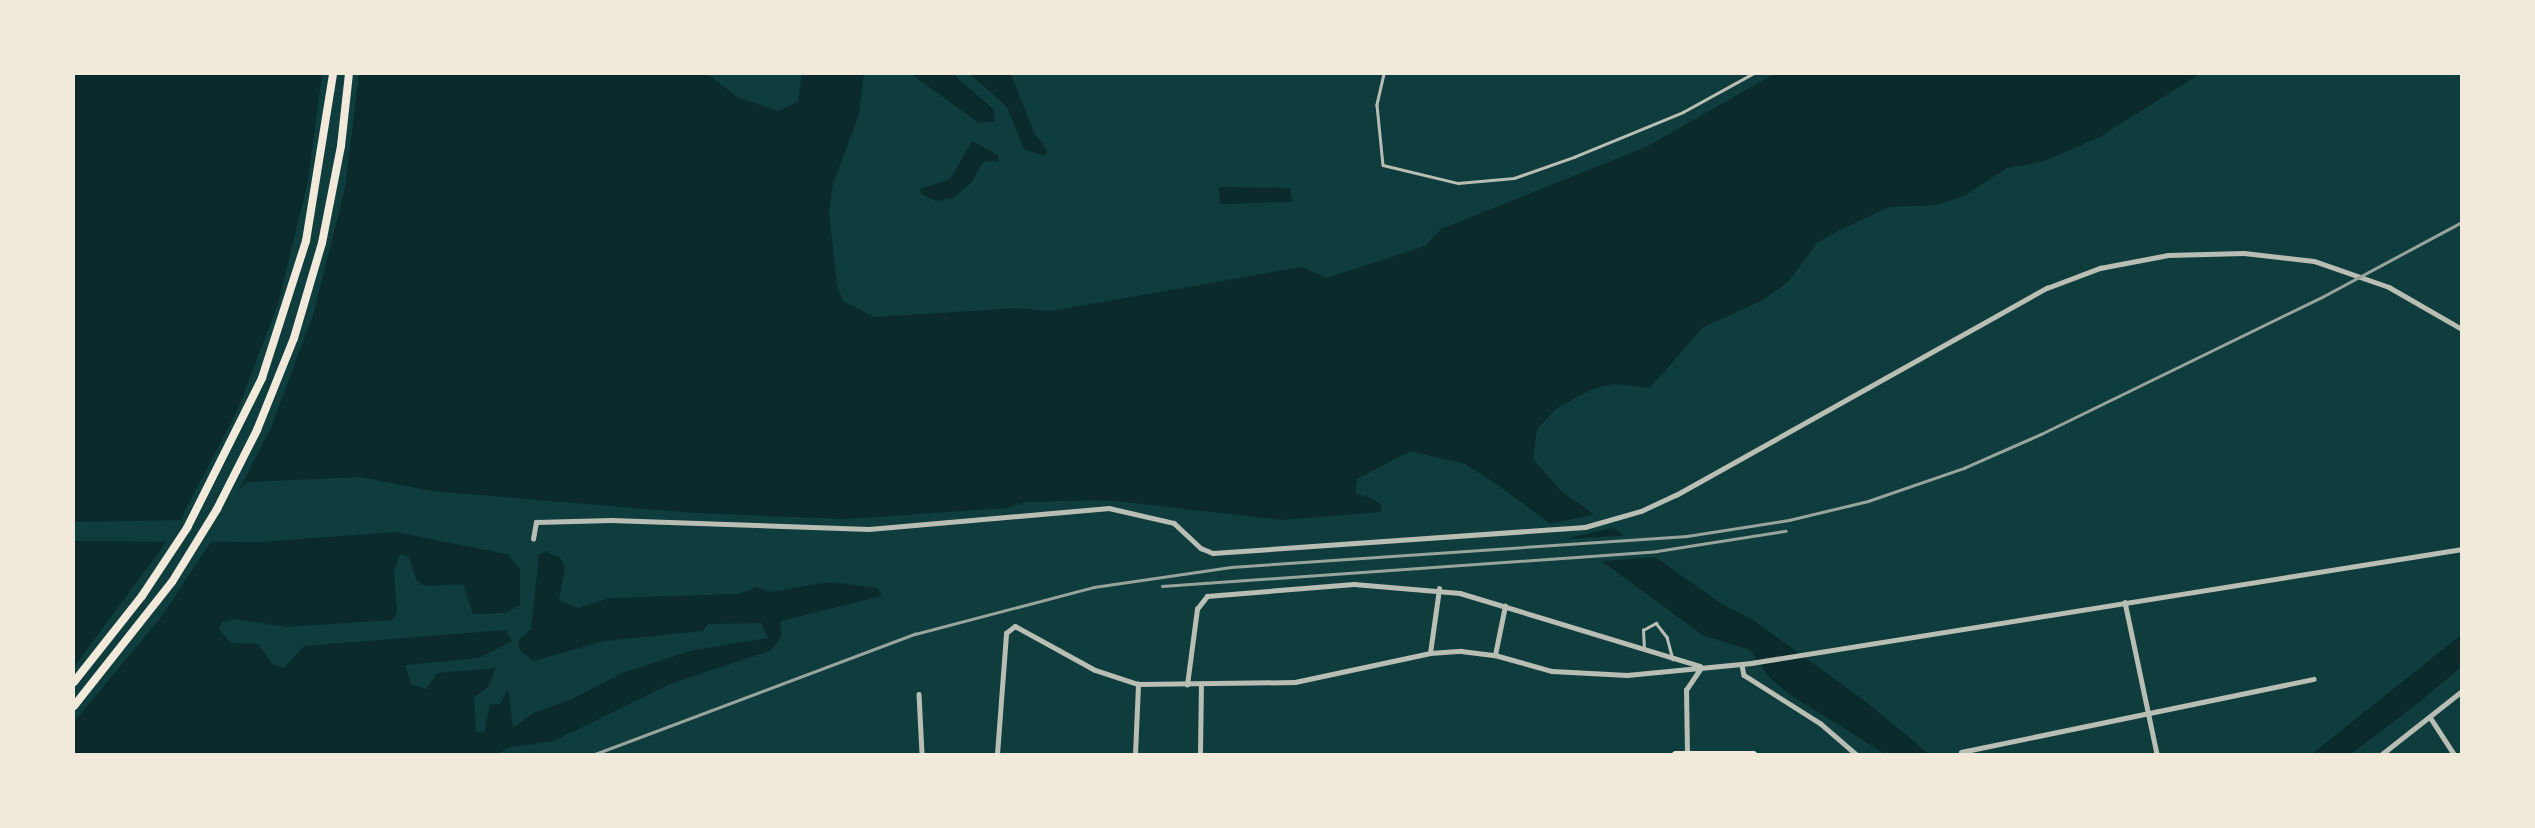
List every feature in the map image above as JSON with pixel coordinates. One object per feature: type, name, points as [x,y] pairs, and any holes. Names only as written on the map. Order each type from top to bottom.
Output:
[{"type":"highway","points":[[74,682],[142,596],[187,528],[262,378],[306,241],[333,74]]},
{"type":"highway","points":[[74,706],[121,650],[182,566],[257,430],[294,338],[322,243],[341,146],[349,74]]},
{"type":"main road","points":[[1675,754],[1753,754]]},
{"type":"street","points":[[533,539],[536,522],[611,520],[869,530],[1109,508],[1177,524],[1203,550],[1555,531],[1613,520],[1676,495],[2019,301],[2076,276],[2168,255],[2288,256],[2343,269],[2420,302],[2462,329]]},
{"type":"street","points":[[997,754],[1009,629],[1022,628],[1089,667],[1138,684],[1295,682],[1430,653],[1495,654],[1528,666],[1592,675],[1751,663],[2462,548]]},
{"type":"street","points":[[1187,685],[1198,609],[1209,595],[1354,584],[1439,589],[1505,606],[1704,667]]},
{"type":"street","points":[[1430,653],[1439,589]]},
{"type":"street","points":[[2125,602],[2157,754]]},
{"type":"street","points":[[1495,654],[1505,606]]},
{"type":"street","points":[[1742,664],[1744,675],[1819,723],[1856,754]]},
{"type":"street","points":[[1686,753],[1686,690],[1691,677],[1704,667]]},
{"type":"street","points":[[1961,752],[2314,679]]},
{"type":"street","points":[[1135,754],[1138,684]]},
{"type":"street","points":[[1200,753],[1201,685]]},
{"type":"street","points":[[2382,754],[2462,691]]},
{"type":"street","points":[[919,694],[922,754]]},
{"type":"street","points":[[2430,717],[2454,754]]},
{"type":"lane","points":[[1384,74],[1377,105],[1383,165],[1458,183],[1514,178],[1574,157],[1683,112],[1752,74]]},
{"type":"lane","points":[[1644,650],[1643,630],[1656,623],[1667,637],[1673,659]]},
{"type":"water","points":[[74,74],[708,74],[737,97],[778,111],[798,102],[802,74],[864,74],[859,114],[833,184],[829,212],[837,285],[843,301],[874,317],[1017,308],[1051,311],[1302,267],[1327,278],[1425,246],[1441,229],[1646,147],[1774,74],[2200,74],[2098,138],[2044,161],[2007,168],[1964,196],[1937,205],[1889,207],[1838,231],[1817,243],[1789,281],[1763,300],[1702,328],[1650,388],[1614,384],[1592,389],[1557,408],[1537,429],[1533,459],[1562,492],[1722,604],[1753,620],[1865,701],[1929,754],[1885,754],[1789,694],[1769,677],[1750,650],[1704,636],[1492,481],[1465,464],[1410,451],[1357,479],[1356,494],[1371,498],[1381,505],[1381,512],[1282,520],[1106,500],[1026,502],[1007,508],[845,519],[695,513],[431,491],[360,477],[248,482],[226,501],[182,520],[74,522]]},
{"type":"water","points":[[911,74],[953,74],[993,109],[995,121],[979,123]]},
{"type":"water","points":[[970,74],[1011,74],[1034,133],[1047,150],[1045,156],[1024,149],[1007,107]]},
{"type":"water","points":[[972,141],[998,155],[999,161],[983,162],[972,182],[953,198],[936,201],[921,194],[920,189],[950,179]]},
{"type":"water","points":[[1219,187],[1290,188],[1292,202],[1220,204]]},
{"type":"water","points":[[395,532],[507,554],[520,569],[520,605],[505,613],[473,614],[463,584],[425,586],[417,581],[408,556],[400,554],[394,571],[397,614],[391,620],[286,627],[237,619],[222,622],[219,629],[231,643],[258,644],[273,665],[284,668],[304,646],[505,630],[512,641],[479,658],[405,665],[411,684],[426,689],[437,673],[496,668],[488,687],[474,697],[476,731],[484,733],[490,705],[500,704],[508,688],[513,728],[533,713],[570,700],[622,673],[694,650],[768,638],[761,623],[708,624],[703,631],[604,641],[533,661],[520,650],[518,641],[531,629],[539,555],[546,551],[560,558],[565,567],[559,600],[578,608],[610,598],[739,594],[756,587],[770,592],[829,582],[878,588],[882,596],[780,621],[782,636],[770,651],[670,684],[554,741],[511,747],[497,754],[74,754],[74,541],[260,542]]},
{"type":"water","points":[[2461,635],[2461,667],[2417,704],[2351,754],[2312,754]]},
{"type":"pier","points":[[322,74],[359,74],[345,188],[313,315],[272,425],[236,496],[208,522],[178,524],[238,409],[278,304],[308,181]]},
{"type":"pier","points":[[1597,514],[1616,527],[1568,538],[1549,524]]},
{"type":"pier","points":[[1631,535],[1657,557],[1592,562],[1569,543],[1569,539]]},
{"type":"pier","points":[[170,537],[214,537],[162,616],[74,722],[74,667]]},
{"type":"railway","points":[[595,754],[915,634],[1094,587],[1231,567],[1687,536],[1789,520],[1868,501],[1964,468],[2041,434],[2322,297],[2462,222]]},
{"type":"railway","points":[[1162,586],[1657,551],[1785,531]]}]
